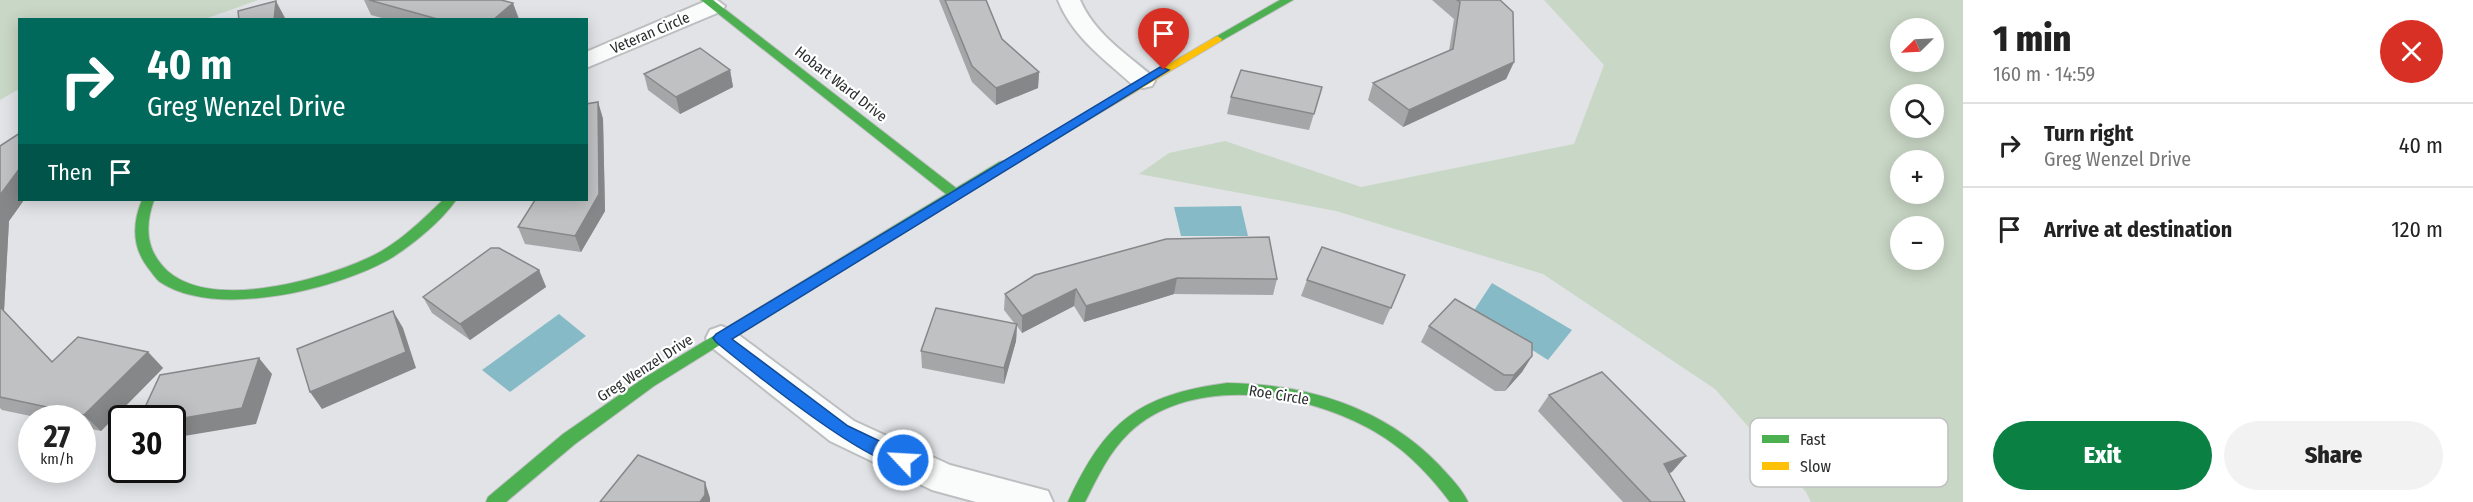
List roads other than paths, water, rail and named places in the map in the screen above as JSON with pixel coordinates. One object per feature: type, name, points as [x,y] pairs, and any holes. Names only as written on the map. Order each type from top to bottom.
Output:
[{"type":"street","points":[[1069,0],[1079,21],[1094,38],[1143,81]]},
{"type":"street","name":"Greg Wenzel Drive","points":[[494,502],[585,427],[721,338],[1143,81],[1288,0]]},
{"type":"street","name":"Veteran Circle","points":[[588,60],[710,3]]},
{"type":"street","name":"Hobart Ward Drive","points":[[710,3],[955,194]]},
{"type":"street","points":[[148,201],[142,212],[141,245],[153,269],[173,284],[219,297],[277,291],[331,277],[359,266],[412,239],[449,201]]},
{"type":"street","points":[[721,338],[842,431],[944,479],[1036,502]]},
{"type":"street","name":"Roe Circle","points":[[1076,502],[1105,450],[1133,420],[1167,403],[1213,391],[1256,389],[1322,402],[1376,424],[1418,454],[1460,502]]},
{"type":"water","points":[[1241,206],[1248,236],[1181,236],[1174,207]]},
{"type":"water","points":[[1492,283],[1572,330],[1548,360],[1473,312]]},
{"type":"water","points":[[559,314],[586,336],[510,392],[482,370]]}]
